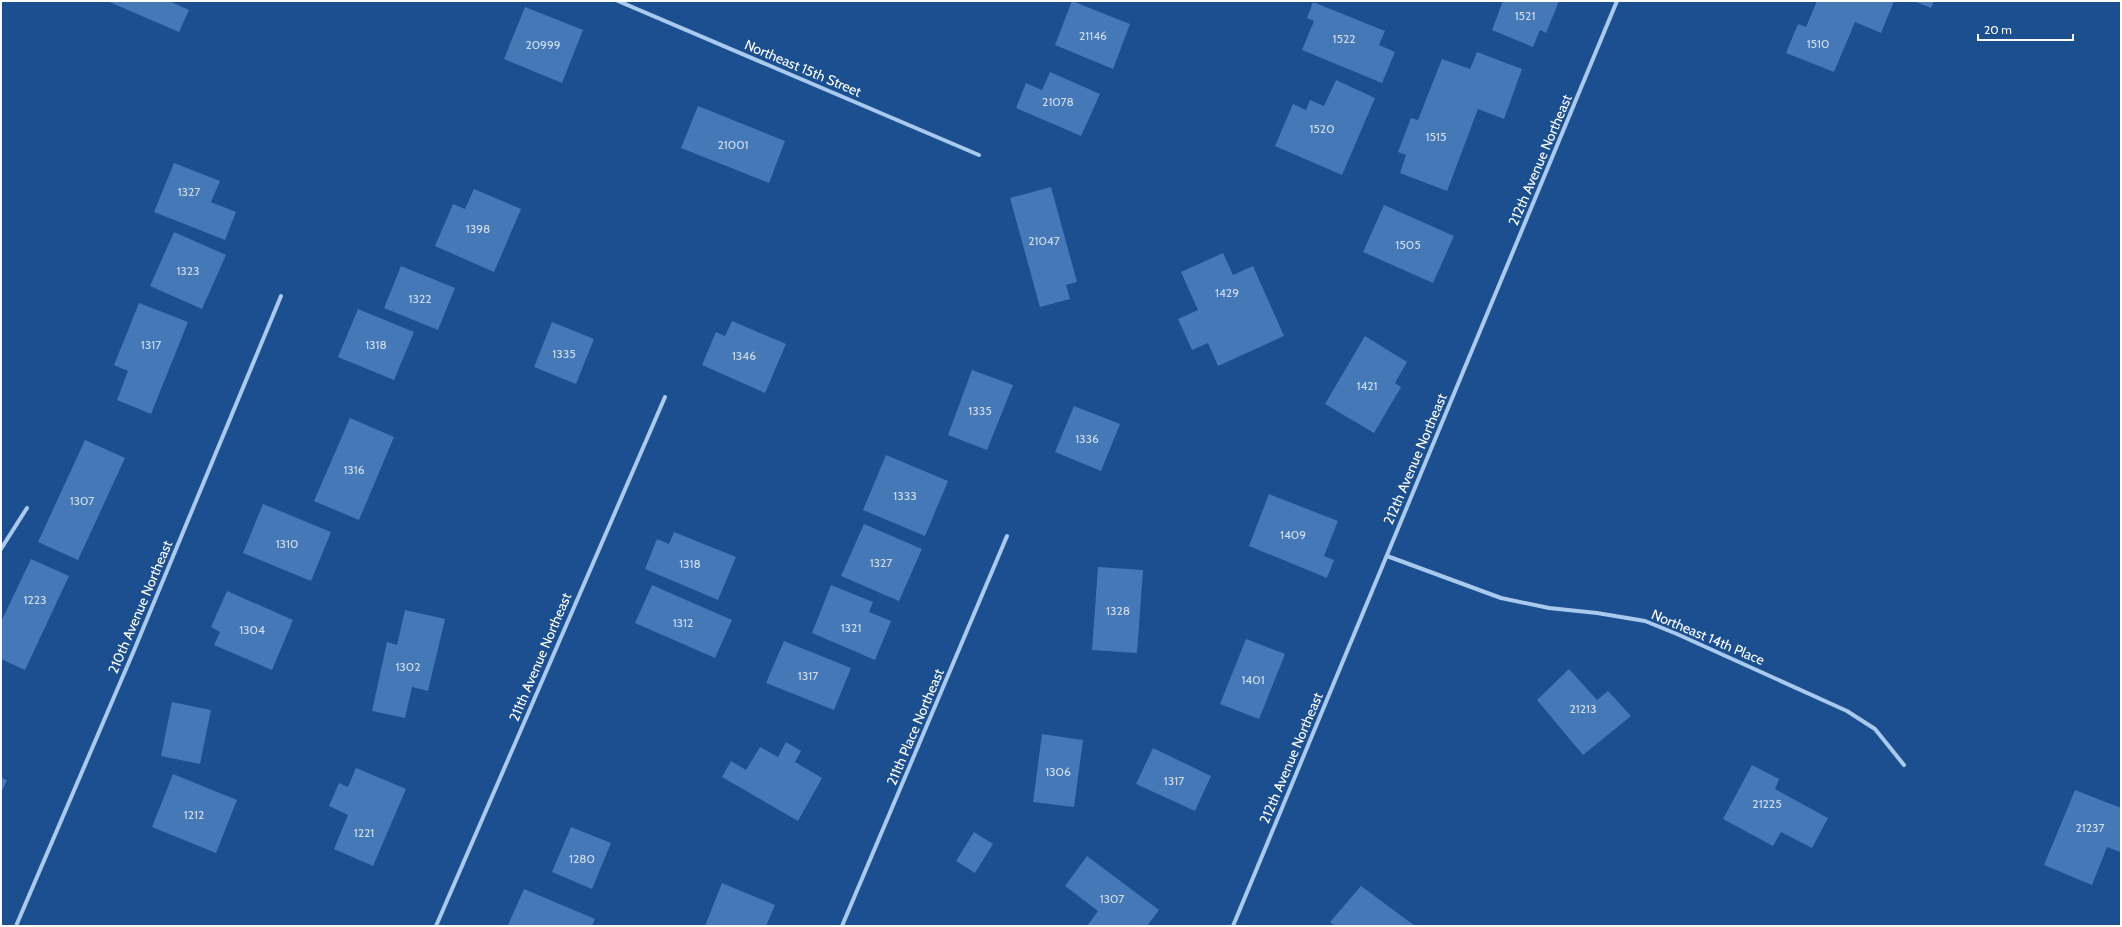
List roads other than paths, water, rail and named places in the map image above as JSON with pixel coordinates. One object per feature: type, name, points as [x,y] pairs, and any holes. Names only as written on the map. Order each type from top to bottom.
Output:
[{"type":"street","name":"Northeast 15th Street","points":[[618,1],[979,155]]},
{"type":"street","name":"212th Avenue Northeast","points":[[1233,926],[1618,1]]},
{"type":"street","name":"210th Avenue Northeast","points":[[16,926],[138,640],[281,296]]},
{"type":"street","name":"211th Avenue Northeast","points":[[436,926],[665,397]]},
{"type":"street","points":[[1,550],[27,508]]},
{"type":"street","name":"211th Place Northeast","points":[[842,926],[1007,536]]},
{"type":"street","name":"Northeast 14th Place","points":[[1387,556],[1501,598],[1549,608],[1598,613],[1645,621],[1847,711],[1875,729],[1904,764]]}]
